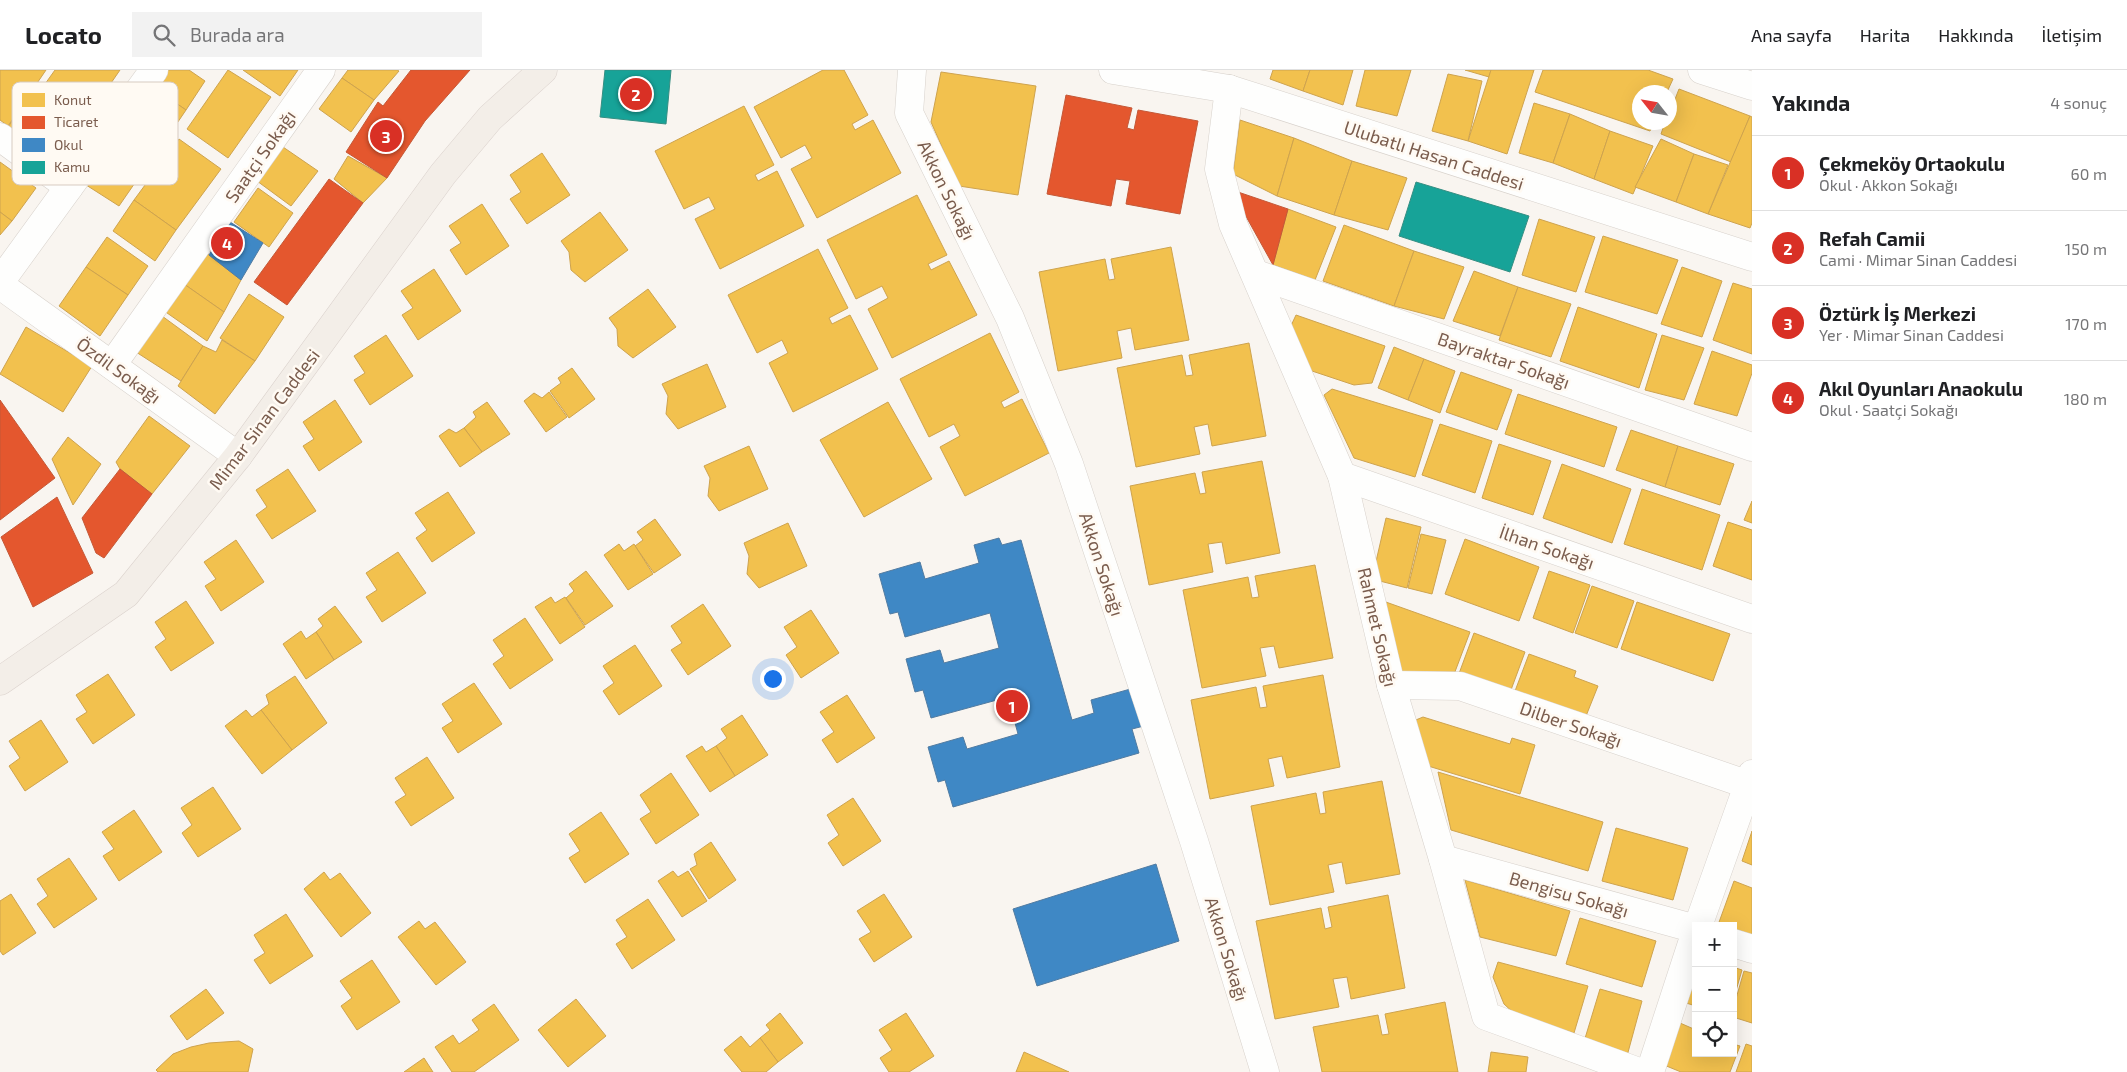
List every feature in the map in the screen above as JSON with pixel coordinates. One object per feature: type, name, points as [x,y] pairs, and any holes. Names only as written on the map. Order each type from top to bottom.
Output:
[{"type":"main road","name":"Mimar Sinan Caddesi","points":[[490,118],[513,70]]},
{"type":"main road","name":"Mimar Sinan Caddesi","points":[[0,682],[126,594],[238,456],[443,174],[490,118],[543,70]]},
{"type":"street","points":[[145,82],[154,70]]},
{"type":"street","name":"Saatçi Sokağı","points":[[112,365],[321,70]]},
{"type":"street","name":"Akkon Sokağı","points":[[912,70],[909,113],[1010,318],[1069,464],[1194,841],[1265,1072]]},
{"type":"street","name":"Ulubatlı Hasan Caddesi","points":[[1113,70],[1229,89],[1752,257]]},
{"type":"street","points":[[1702,70],[1752,86]]},
{"type":"street","name":"Rahmet Sokağı","points":[[1229,89],[1219,169],[1233,224],[1342,476],[1391,685],[1443,859],[1486,1016],[1639,1072]]},
{"type":"street","points":[[0,137],[12,146]]},
{"type":"street","points":[[65,185],[69,188]]},
{"type":"street","points":[[0,283],[71,185]]},
{"type":"street","name":"Bayraktar Sokağı","points":[[1256,274],[1752,446]]},
{"type":"street","name":"Özdil Sokağı","points":[[0,283],[238,456]]},
{"type":"street","name":"İlhan Sokağı","points":[[1342,476],[1752,619]]},
{"type":"street","name":"Dilber Sokağı","points":[[1391,685],[1460,686],[1751,781]]},
{"type":"street","points":[[1699,922],[1751,781]]},
{"type":"street","name":"Bengisu Sokağı","points":[[1443,859],[1692,929]]},
{"type":"street","points":[[1650,1072],[1692,942]]},
{"type":"street","points":[[1737,944],[1752,949]]},
{"type":"building: Konut","points":[[0,70],[46,70],[38,82],[12,82],[12,120],[8,126],[0,120]]},
{"type":"building: Konut","points":[[55,70],[120,70],[112,82],[46,82]]},
{"type":"building: Konut","points":[[162,70],[189,70],[205,81],[186,110],[178,104],[178,82],[152,82]]},
{"type":"building: Konut","points":[[228,70],[271,97],[228,158],[187,129]]},
{"type":"building: Konut","points":[[243,70],[298,70],[280,96]]},
{"type":"building: Konut","points":[[348,70],[399,71],[374,100],[342,78]]},
{"type":"building: Konut","points":[[823,70],[844,70],[868,115],[852,124],[855,130],[873,120],[901,173],[817,218],[791,169],[812,158],[805,145],[781,158],[754,107]]},
{"type":"building: Konut","points":[[1273,70],[1310,70],[1303,91],[1270,79]]},
{"type":"building: Konut","points":[[1310,70],[1353,70],[1343,105],[1303,91]]},
{"type":"building: Konut","points":[[1365,70],[1411,70],[1397,116],[1356,106]]},
{"type":"building: Konut","points":[[1465,70],[1491,70],[1489,77]]},
{"type":"building: Konut","points":[[1491,70],[1534,70],[1507,154],[1468,141]]},
{"type":"building: Konut","points":[[1543,70],[1648,70],[1673,79],[1670,85],[1632,85],[1632,125],[1535,92]]},
{"type":"building: Konut","points":[[941,72],[1036,86],[1018,195],[959,186],[931,122]]},
{"type":"building: Konut","points":[[1448,74],[1482,81],[1468,141],[1432,131]]},
{"type":"building: Konut","points":[[342,78],[374,100],[351,132],[319,109]]},
{"type":"building: Konut","points":[[1679,89],[1750,116],[1731,162],[1661,134],[1662,130],[1677,130],[1677,94]]},
{"type":"building: Konut","points":[[1534,103],[1570,114],[1553,163],[1519,153]]},
{"type":"building: Konut","points":[[178,104],[186,110],[178,122]]},
{"type":"building: Konut","points":[[744,106],[774,165],[755,175],[758,181],[777,171],[804,226],[720,269],[695,219],[715,209],[709,197],[684,209],[655,151]]},
{"type":"building: Konut","points":[[1570,114],[1610,131],[1594,179],[1553,163]]},
{"type":"building: Konut","points":[[1750,116],[1752,117],[1752,223],[1750,228],[1708,214]]},
{"type":"building: Konut","points":[[1240,120],[1294,138],[1277,196],[1233,174]]},
{"type":"building: Konut","points":[[12,121],[12,134],[6,130]]},
{"type":"building: Konut","points":[[1610,131],[1653,146],[1633,194],[1594,179]]},
{"type":"building: Konut","points":[[1294,138],[1352,161],[1334,215],[1277,196]]},
{"type":"building: Konut","points":[[179,139],[221,169],[176,230],[134,200],[145,185],[178,185]]},
{"type":"building: Konut","points":[[1661,139],[1694,154],[1676,202],[1635,187]]},
{"type":"building: Konut","points":[[283,147],[318,171],[291,206],[257,181]]},
{"type":"building: Konut","points":[[542,153],[570,195],[527,224],[510,199],[521,192],[510,175]]},
{"type":"building: Konut","points":[[1694,154],[1728,165],[1708,214],[1676,202]]},
{"type":"building: Konut","points":[[348,156],[387,178],[363,203],[334,179]]},
{"type":"building: Konut","points":[[1352,161],[1407,178],[1388,230],[1334,215]]},
{"type":"building: Konut","points":[[0,162],[12,171],[12,185],[32,185],[36,188],[12,221],[0,212]]},
{"type":"building: Konut","points":[[86,185],[133,185],[119,206]]},
{"type":"building: Konut","points":[[258,188],[293,213],[269,247],[234,222]]},
{"type":"building: Konut","points":[[917,195],[947,255],[928,264],[931,270],[949,261],[977,315],[892,358],[868,309],[888,298],[882,286],[856,299],[827,240]]},
{"type":"building: Konut","points":[[134,200],[176,230],[155,261],[113,231]]},
{"type":"building: Konut","points":[[482,204],[509,246],[466,275],[450,250],[461,243],[449,226]]},
{"type":"building: Konut","points":[[1288,209],[1336,227],[1315,280],[1273,265]]},
{"type":"building: Konut","points":[[0,212],[12,221],[0,235]]},
{"type":"building: Konut","points":[[600,212],[628,250],[585,282],[571,270],[569,252],[561,241]]},
{"type":"building: Konut","points":[[1539,219],[1595,237],[1576,292],[1522,275]]},
{"type":"building: Konut","points":[[1344,225],[1414,251],[1394,306],[1323,281]]},
{"type":"building: Konut","points":[[1603,236],[1678,260],[1657,314],[1585,292]]},
{"type":"building: Konut","points":[[107,237],[148,266],[128,295],[86,267]]},
{"type":"building: Konut","points":[[1171,247],[1189,340],[1135,350],[1131,328],[1117,331],[1122,358],[1058,371],[1039,272],[1105,259],[1109,280],[1115,279],[1111,259]]},
{"type":"building: Konut","points":[[818,249],[848,308],[829,318],[832,324],[850,315],[878,369],[793,412],[769,363],[788,353],[782,340],[757,353],[728,295]]},
{"type":"building: Konut","points":[[1414,251],[1464,267],[1444,319],[1394,306]]},
{"type":"building: Konut","points":[[205,252],[241,280],[224,312],[184,284]]},
{"type":"building: Konut","points":[[86,267],[128,295],[100,336],[59,306]]},
{"type":"building: Konut","points":[[1682,267],[1722,281],[1702,337],[1661,324]]},
{"type":"building: Konut","points":[[434,269],[461,311],[418,340],[402,315],[413,308],[401,291]]},
{"type":"building: Konut","points":[[1474,271],[1518,287],[1500,336],[1453,321]]},
{"type":"building: Konut","points":[[1733,283],[1752,289],[1752,354],[1713,340]]},
{"type":"building: Konut","points":[[184,284],[224,312],[207,341],[160,308]]},
{"type":"building: Konut","points":[[1518,287],[1571,304],[1551,357],[1499,340]]},
{"type":"building: Konut","points":[[648,289],[676,327],[633,358],[618,346],[617,329],[609,318]]},
{"type":"building: Konut","points":[[249,294],[284,317],[255,361],[220,338]]},
{"type":"building: Konut","points":[[1578,307],[1657,334],[1639,388],[1560,361]]},
{"type":"building: Konut","points":[[1296,315],[1385,346],[1372,383],[1354,385],[1309,370],[1289,330]]},
{"type":"building: Konut","points":[[162,316],[203,346],[181,381],[136,352]]},
{"type":"building: Konut","points":[[26,327],[92,366],[63,412],[0,374]]},
{"type":"building: Konut","points":[[990,333],[1019,392],[1001,402],[1004,408],[1022,399],[1049,453],[965,496],[940,447],[960,436],[954,424],[929,437],[900,379]]},
{"type":"building: Konut","points":[[386,335],[413,376],[370,405],[354,380],[365,373],[354,356]]},
{"type":"building: Konut","points":[[1662,335],[1704,348],[1684,400],[1645,390]]},
{"type":"building: Konut","points":[[222,340],[255,361],[215,414],[178,386],[203,346],[216,352]]},
{"type":"building: Konut","points":[[1249,343],[1266,436],[1212,446],[1208,424],[1194,427],[1200,454],[1136,467],[1117,368],[1182,355],[1186,376],[1193,375],[1189,355]]},
{"type":"building: Konut","points":[[1394,347],[1424,359],[1408,400],[1378,388]]},
{"type":"building: Konut","points":[[1712,351],[1752,365],[1752,373],[1737,416],[1694,404]]},
{"type":"building: Konut","points":[[1424,359],[1455,371],[1440,413],[1408,400]]},
{"type":"building: Konut","points":[[707,364],[726,407],[678,429],[666,414],[668,396],[662,384]]},
{"type":"building: Konut","points":[[572,368],[595,399],[569,418],[550,391],[561,383],[558,378]]},
{"type":"building: Konut","points":[[1461,372],[1512,390],[1497,430],[1446,412]]},
{"type":"building: Konut","points":[[1332,389],[1433,420],[1415,477],[1354,458],[1324,395]]},
{"type":"building: Konut","points":[[549,392],[567,417],[546,432],[524,401],[534,393],[542,398]]},
{"type":"building: Konut","points":[[1518,394],[1617,427],[1604,467],[1505,434]]},
{"type":"building: Konut","points":[[335,400],[362,442],[319,471],[303,446],[314,439],[303,422]]},
{"type":"building: Konut","points":[[487,402],[510,434],[482,452],[464,428],[476,417],[473,412]]},
{"type":"building: Konut","points":[[888,402],[932,479],[864,517],[820,440]]},
{"type":"building: Konut","points":[[149,416],[190,446],[152,494],[120,469],[116,462]]},
{"type":"building: Konut","points":[[1440,424],[1492,441],[1475,493],[1422,475]]},
{"type":"building: Konut","points":[[464,428],[482,452],[460,467],[439,436],[449,429],[456,433]]},
{"type":"building: Konut","points":[[1631,430],[1678,446],[1665,487],[1616,470]]},
{"type":"building: Konut","points":[[68,437],[101,464],[73,505],[52,459]]},
{"type":"building: Konut","points":[[1499,444],[1551,461],[1533,515],[1482,498]]},
{"type":"building: Konut","points":[[749,446],[768,489],[719,511],[708,496],[710,478],[704,466]]},
{"type":"building: Konut","points":[[1678,446],[1734,464],[1720,505],[1665,487]]},
{"type":"building: Konut","points":[[1262,461],[1280,553],[1226,564],[1222,542],[1208,544],[1213,572],[1149,585],[1130,486],[1195,473],[1200,494],[1206,493],[1202,472]]},
{"type":"building: Konut","points":[[1562,464],[1631,489],[1612,543],[1543,518]]},
{"type":"building: Konut","points":[[288,469],[316,511],[272,539],[256,515],[267,507],[256,490]]},
{"type":"building: Konut","points":[[1642,489],[1720,515],[1702,570],[1624,544]]},
{"type":"building: Konut","points":[[448,492],[475,533],[432,562],[416,538],[427,530],[415,513]]},
{"type":"building: Konut","points":[[1752,501],[1752,523],[1744,520]]},
{"type":"building: Konut","points":[[1386,518],[1421,527],[1407,588],[1372,579]]},
{"type":"building: Konut","points":[[655,519],[681,555],[654,573],[635,546],[643,540],[637,532]]},
{"type":"building: Konut","points":[[1728,522],[1752,530],[1752,580],[1713,566]]},
{"type":"building: Konut","points":[[788,523],[807,566],[759,588],[747,574],[749,556],[744,543]]},
{"type":"building: Konut","points":[[1421,534],[1446,540],[1432,594],[1408,588]]},
{"type":"building: Konut","points":[[1465,539],[1539,567],[1519,621],[1445,594]]},
{"type":"building: Konut","points":[[236,540],[264,582],[221,611],[205,586],[216,579],[204,562]]},
{"type":"building: Konut","points":[[619,544],[624,551],[634,544],[653,574],[628,590],[604,555]]},
{"type":"building: Konut","points":[[398,552],[426,593],[382,622],[366,597],[377,590],[366,573]]},
{"type":"building: Konut","points":[[1315,565],[1333,658],[1279,668],[1274,646],[1260,648],[1266,676],[1202,688],[1183,590],[1248,577],[1252,598],[1259,597],[1255,576]]},
{"type":"building: Konut","points":[[586,571],[613,606],[585,625],[566,598],[574,591],[569,584]]},
{"type":"building: Konut","points":[[1549,571],[1590,585],[1573,633],[1533,618]]},
{"type":"building: Konut","points":[[1592,586],[1634,601],[1617,648],[1575,633]]},
{"type":"building: Konut","points":[[551,597],[555,603],[565,597],[585,627],[560,644],[535,607]]},
{"type":"building: Konut","points":[[186,601],[214,643],[171,671],[155,647],[166,639],[155,622]]},
{"type":"building: Konut","points":[[1383,601],[1470,632],[1453,677],[1394,683]]},
{"type":"building: Konut","points":[[1637,602],[1730,634],[1713,681],[1621,649]]},
{"type":"building: Konut","points":[[703,604],[731,646],[688,675],[671,650],[682,643],[671,626]]},
{"type":"building: Konut","points":[[335,606],[362,642],[334,660],[316,632],[323,626],[318,619]]},
{"type":"building: Konut","points":[[811,610],[839,653],[801,678],[786,655],[797,647],[784,627]]},
{"type":"building: Konut","points":[[525,618],[553,660],[510,689],[493,664],[504,656],[493,640]]},
{"type":"building: Konut","points":[[301,631],[306,639],[316,632],[334,660],[306,679],[283,644]]},
{"type":"building: Konut","points":[[1474,633],[1525,652],[1508,698],[1457,679]]},
{"type":"building: Konut","points":[[635,645],[662,686],[619,715],[603,691],[614,683],[603,666]]},
{"type":"building: Konut","points":[[1529,654],[1576,671],[1574,677],[1598,686],[1582,726],[1512,699]]},
{"type":"building: Konut","points":[[108,674],[135,715],[93,744],[76,719],[87,712],[76,695]]},
{"type":"building: Konut","points":[[1323,675],[1340,767],[1287,778],[1282,756],[1268,759],[1274,786],[1210,799],[1191,700],[1256,687],[1260,708],[1267,707],[1263,686]]},
{"type":"building: Konut","points":[[295,676],[327,723],[292,750],[261,710],[269,704],[266,695]]},
{"type":"building: Konut","points":[[474,683],[502,724],[458,753],[442,728],[453,721],[442,704]]},
{"type":"building: Konut","points":[[847,695],[875,738],[837,763],[822,740],[834,732],[820,712]]},
{"type":"building: Konut","points":[[246,710],[252,717],[261,710],[292,750],[262,774],[225,726]]},
{"type":"building: Konut","points":[[742,715],[768,755],[735,776],[716,746],[727,738],[721,729]]},
{"type":"building: Konut","points":[[1423,717],[1510,744],[1512,738],[1535,745],[1520,794],[1415,762],[1411,722]]},
{"type":"building: Konut","points":[[41,720],[68,762],[25,791],[9,766],[20,758],[9,741]]},
{"type":"building: Konut","points":[[702,746],[706,752],[716,746],[735,776],[710,792],[686,756]]},
{"type":"building: Konut","points":[[427,757],[454,798],[411,826],[395,802],[406,795],[395,778]]},
{"type":"building: Konut","points":[[1438,772],[1603,822],[1588,871],[1451,830]]},
{"type":"building: Konut","points":[[671,773],[699,815],[656,844],[640,819],[651,812],[640,795]]},
{"type":"building: Konut","points":[[1382,781],[1400,874],[1346,884],[1342,862],[1328,865],[1334,892],[1270,905],[1251,806],[1316,793],[1320,814],[1326,813],[1323,792]]},
{"type":"building: Konut","points":[[213,787],[241,829],[198,857],[182,833],[192,825],[181,808]]},
{"type":"building: Konut","points":[[853,798],[881,841],[843,866],[828,843],[839,835],[827,815]]},
{"type":"building: Konut","points":[[134,810],[162,852],[119,881],[103,856],[114,849],[102,832]]},
{"type":"building: Konut","points":[[601,812],[629,854],[585,883],[569,858],[580,851],[569,834]]},
{"type":"building: Konut","points":[[1616,828],[1688,848],[1673,900],[1602,881]]},
{"type":"building: Konut","points":[[1752,831],[1752,865],[1742,861]]},
{"type":"building: Konut","points":[[711,842],[736,880],[709,899],[690,869],[697,865],[694,854]]},
{"type":"building: Konut","points":[[69,858],[97,899],[54,928],[37,904],[48,896],[37,879]]},
{"type":"building: Konut","points":[[673,871],[678,877],[688,871],[707,901],[682,917],[658,881]]},
{"type":"building: Konut","points":[[324,872],[330,880],[340,873],[371,913],[341,937],[304,889]]},
{"type":"building: Konut","points":[[1465,880],[1570,911],[1556,956],[1480,937]]},
{"type":"building: Konut","points":[[1734,881],[1752,888],[1752,937],[1737,931],[1737,922],[1719,922]]},
{"type":"building: Konut","points":[[11,894],[36,933],[3,955],[0,951],[0,901]]},
{"type":"building: Konut","points":[[884,894],[912,937],[874,962],[859,939],[871,932],[857,911]]},
{"type":"building: Konut","points":[[1388,895],[1405,988],[1351,999],[1347,977],[1333,979],[1339,1007],[1275,1019],[1256,921],[1321,908],[1325,929],[1332,927],[1328,907]]},
{"type":"building: Konut","points":[[648,899],[675,940],[632,969],[616,944],[627,937],[616,920]]},
{"type":"building: Konut","points":[[286,914],[313,956],[270,984],[254,960],[265,953],[254,935]]},
{"type":"building: Konut","points":[[1580,918],[1656,941],[1642,987],[1566,964]]},
{"type":"building: Konut","points":[[419,921],[425,929],[435,922],[466,962],[436,985],[398,937]]},
{"type":"building: Konut","points":[[372,960],[400,1002],[357,1030],[341,1006],[352,998],[340,981]]},
{"type":"building: Konut","points":[[1498,962],[1588,986],[1574,1033],[1517,1016],[1504,1004],[1493,977]]},
{"type":"building: Konut","points":[[1737,968],[1742,970],[1737,987]]},
{"type":"building: Konut","points":[[1744,971],[1752,973],[1752,1023],[1737,1018],[1737,995]]},
{"type":"building: Konut","points":[[1692,985],[1692,1005],[1686,1003]]},
{"type":"building: Konut","points":[[206,989],[224,1013],[187,1040],[170,1016]]},
{"type":"building: Konut","points":[[1600,989],[1642,1001],[1627,1056],[1583,1045]]},
{"type":"building: Konut","points":[[576,999],[606,1036],[568,1067],[538,1030]]},
{"type":"building: Konut","points":[[1445,1002],[1458,1072],[1322,1072],[1313,1027],[1378,1015],[1382,1035],[1389,1034],[1385,1014]]},
{"type":"building: Konut","points":[[494,1004],[519,1040],[474,1072],[452,1072],[435,1047],[453,1035],[459,1044],[479,1030],[472,1020]]},
{"type":"building: Konut","points":[[780,1013],[803,1043],[778,1062],[760,1038],[770,1030],[766,1025]]},
{"type":"building: Konut","points":[[906,1013],[934,1056],[909,1072],[889,1072],[880,1058],[892,1050],[879,1030]]},
{"type":"building: Konut","points":[[1680,1023],[1692,1028],[1692,1057],[1736,1057],[1730,1072],[1681,1072],[1664,1065]]},
{"type":"building: Konut","points":[[741,1036],[750,1047],[760,1038],[778,1062],[766,1072],[742,1072],[724,1050]]},
{"type":"building: Konut","points":[[239,1041],[253,1049],[248,1072],[158,1072],[156,1070],[173,1054],[191,1047],[209,1043]]},
{"type":"building: Konut","points":[[1746,1044],[1752,1046],[1752,1072],[1736,1072]]},
{"type":"building: Konut","points":[[1024,1052],[1069,1072],[1016,1072]]},
{"type":"building: Konut","points":[[1491,1052],[1528,1057],[1526,1072],[1488,1072]]},
{"type":"building: Konut","points":[[424,1058],[433,1072],[404,1072]]},
{"type":"building: Ticaret","points":[[411,70],[470,70],[425,121],[387,178],[346,152],[378,102],[383,106]]},
{"type":"building: Ticaret","points":[[1066,95],[1132,108],[1127,128],[1134,130],[1138,110],[1198,121],[1180,214],[1126,204],[1130,181],[1116,179],[1111,206],[1047,194]]},
{"type":"building: Ticaret","points":[[329,179],[363,203],[287,305],[254,282]]},
{"type":"building: Ticaret","points":[[1238,192],[1288,209],[1273,265],[1238,202]]},
{"type":"building: Ticaret","points":[[0,400],[55,478],[0,520]]},
{"type":"building: Ticaret","points":[[120,469],[152,494],[104,558],[96,553],[82,518]]},
{"type":"building: Ticaret","points":[[57,497],[93,573],[33,607],[1,537]]},
{"type":"building: Okul","points":[[230,222],[263,243],[241,280],[209,255]]},
{"type":"building: Okul","points":[[999,538],[1002,545],[1021,540],[1072,720],[1094,713],[1091,700],[1134,688],[1144,726],[1132,729],[1139,753],[953,807],[945,780],[938,782],[928,747],[963,737],[967,749],[1018,734],[1008,697],[931,718],[923,690],[915,692],[906,659],[940,650],[944,663],[999,648],[990,613],[905,637],[898,612],[890,614],[879,574],[920,562],[925,579],[979,563],[974,545]]},
{"type":"building: Okul","points":[[1156,864],[1179,941],[1037,986],[1013,909]]},
{"type":"building: Kamu","points":[[605,70],[671,70],[666,124],[600,117]]},
{"type":"building: Kamu","points":[[1416,182],[1529,216],[1510,272],[1399,236]]},
{"type":"place","name":"Refah Camii","points":[[636,94]]},
{"type":"place","name":"Öztürk İş Merkezi","points":[[386,136]]},
{"type":"place","name":"Akıl Oyunları Anaokulu","points":[[227,243]]},
{"type":"place","name":"Çekmeköy Ortaokulu","points":[[1012,706]]}]
